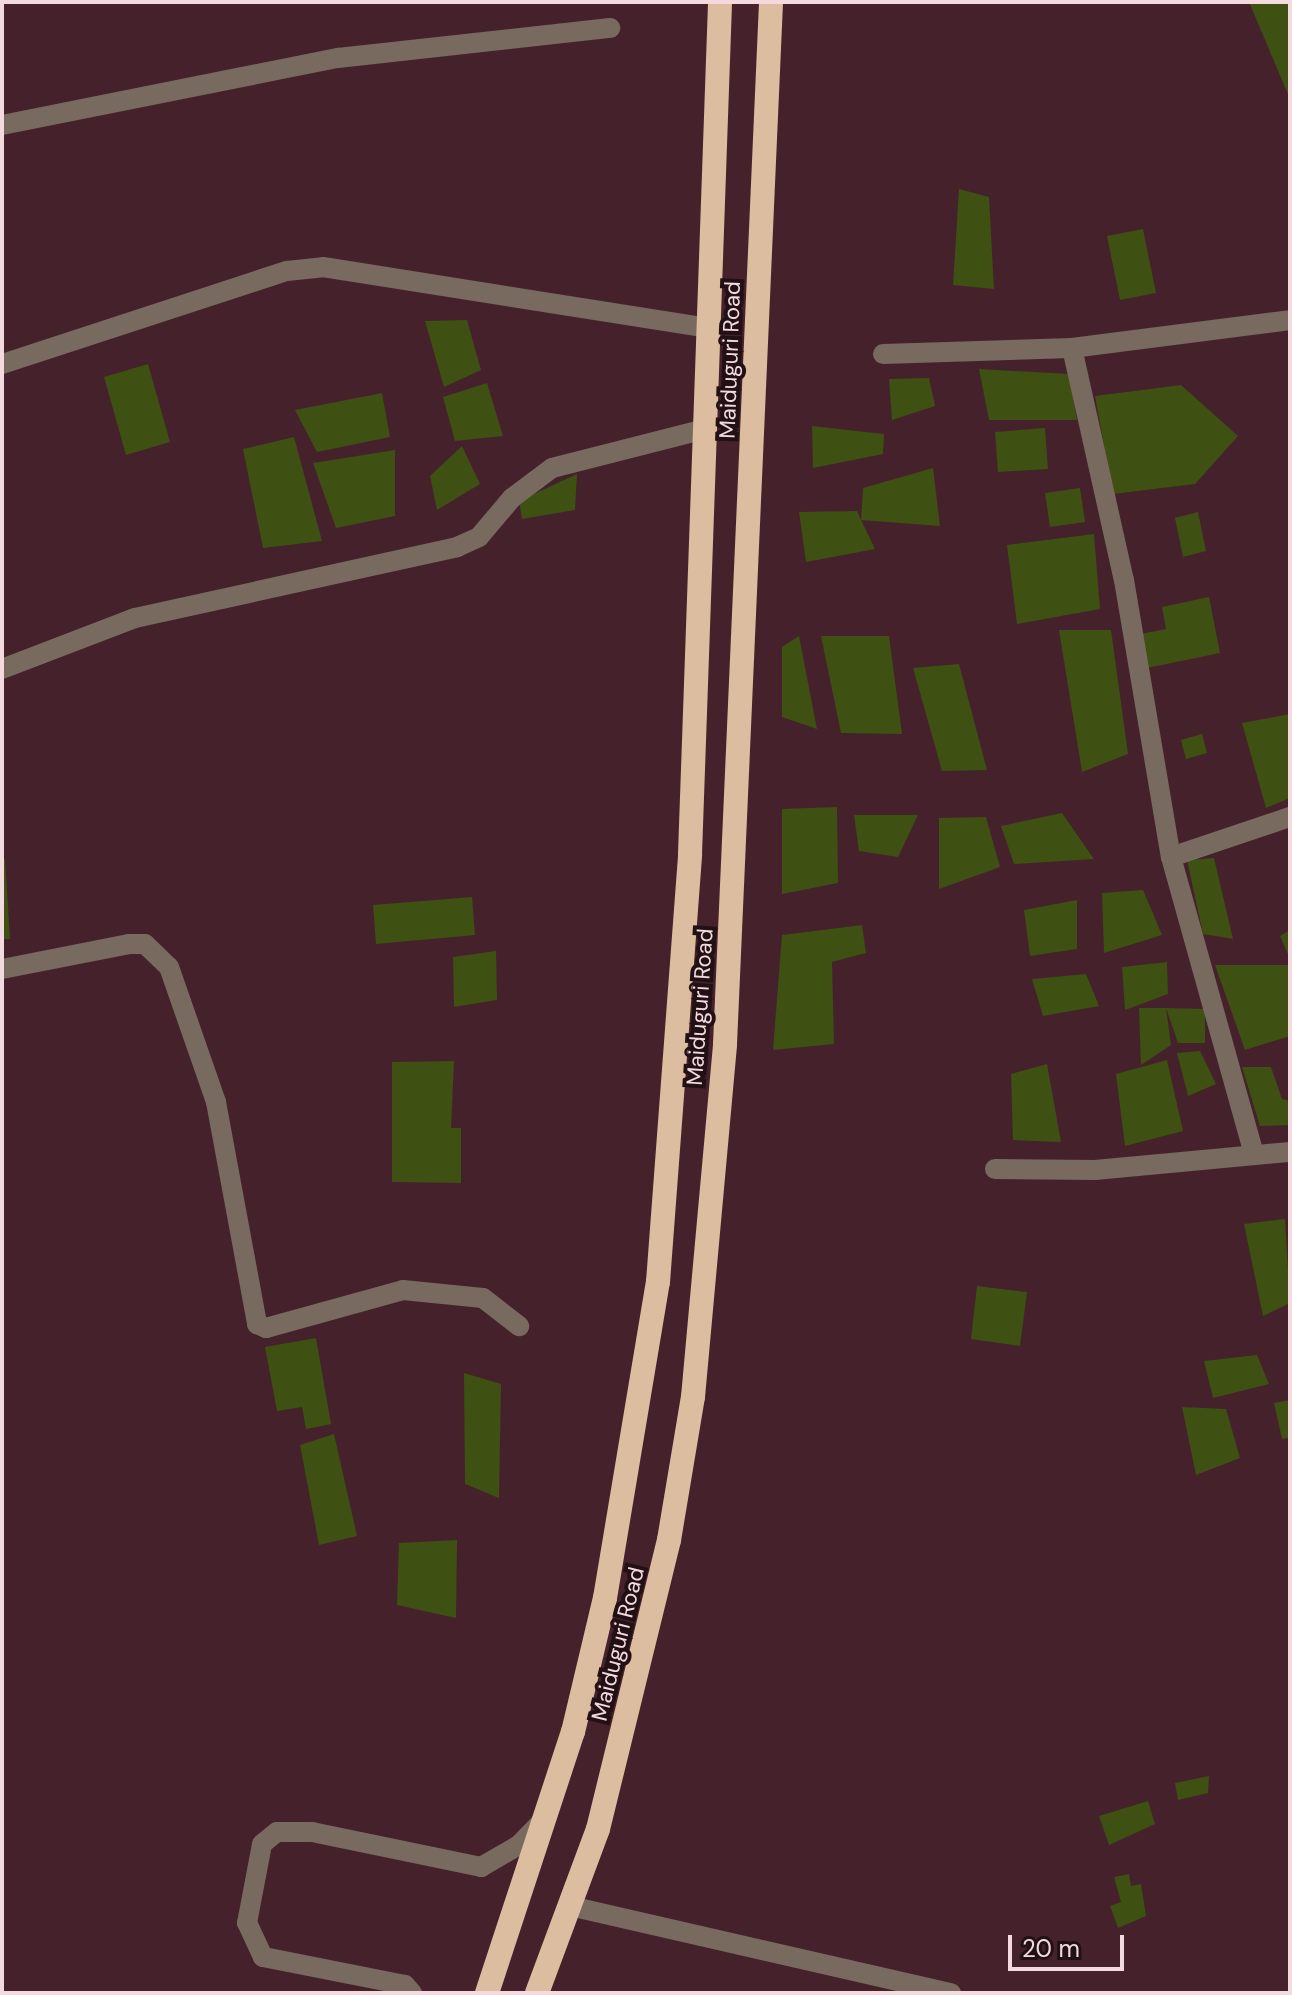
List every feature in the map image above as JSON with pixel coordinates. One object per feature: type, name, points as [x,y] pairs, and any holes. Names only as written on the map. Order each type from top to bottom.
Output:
[{"type":"highway","name":"Maiduguri Road","points":[[487,1993],[548,1814],[605,1598],[658,1282],[690,854],[706,328],[720,2]]},
{"type":"highway","name":"Maiduguri Road","points":[[537,1993],[570,1906],[634,1688],[693,1397],[725,1044],[771,2]]},
{"type":"street","points":[[2,125],[338,58],[610,28]]},
{"type":"street","points":[[2,364],[287,271],[323,267],[706,328]]},
{"type":"street","points":[[883,354],[1072,348],[1290,320]]},
{"type":"street","points":[[1072,348],[1124,580],[1171,857],[1254,1154]]},
{"type":"street","points":[[2,669],[135,618],[457,547],[479,537],[512,498],[552,468],[705,429]]},
{"type":"street","points":[[1171,857],[1290,817]]},
{"type":"street","points":[[2,969],[129,944],[145,944],[169,967],[216,1102],[257,1324],[266,1328],[403,1290],[483,1298],[519,1326]]},
{"type":"street","points":[[995,1169],[1095,1170],[1290,1152]]},
{"type":"street","points":[[412,1993],[405,1985],[263,1957],[247,1923],[262,1844],[277,1832],[312,1832],[481,1867],[519,1845],[548,1814]]},
{"type":"street","points":[[570,1906],[951,1993]]},
{"type":"building","points":[[1249,2],[1290,2],[1290,99]]},
{"type":"building","points":[[959,189],[989,197],[994,289],[953,285]]},
{"type":"building","points":[[1143,229],[1156,293],[1120,300],[1107,236]]},
{"type":"building","points":[[467,320],[481,370],[444,387],[425,321]]},
{"type":"building","points":[[148,364],[170,442],[126,455],[104,377]]},
{"type":"building","points":[[979,369],[1069,374],[1077,420],[989,420]]},
{"type":"building","points":[[929,378],[935,406],[892,420],[889,379]]},
{"type":"building","points":[[487,383],[503,436],[455,441],[443,397]]},
{"type":"building","points":[[1181,385],[1238,436],[1195,484],[1113,494],[1095,396]]},
{"type":"building","points":[[382,393],[390,437],[317,452],[295,410]]},
{"type":"building","points":[[812,426],[884,434],[883,454],[813,468]]},
{"type":"building","points":[[1045,428],[1048,469],[998,472],[995,432]]},
{"type":"building","points":[[294,437],[322,541],[263,548],[243,449]]},
{"type":"building","points":[[462,446],[480,484],[437,510],[430,476]]},
{"type":"building","points":[[395,450],[395,516],[336,528],[313,463]]},
{"type":"building","points":[[933,468],[940,526],[861,520],[863,488]]},
{"type":"building","points":[[577,474],[575,510],[522,519],[519,501]]},
{"type":"building","points":[[1080,488],[1085,522],[1050,527],[1045,493]]},
{"type":"building","points":[[857,511],[875,549],[806,562],[799,512]]},
{"type":"building","points":[[1198,512],[1206,551],[1183,557],[1175,518]]},
{"type":"building","points":[[1094,534],[1100,609],[1017,624],[1007,545]]},
{"type":"building","points":[[1209,597],[1220,653],[1147,668],[1141,634],[1166,629],[1162,607]]},
{"type":"building","points":[[1059,630],[1111,630],[1128,754],[1082,772]]},
{"type":"building","points":[[799,636],[817,729],[782,717],[782,647]]},
{"type":"building","points":[[821,636],[889,636],[902,734],[841,733]]},
{"type":"building","points":[[959,664],[987,770],[942,771],[913,668]]},
{"type":"building","points":[[1290,714],[1290,798],[1266,808],[1242,723]]},
{"type":"building","points":[[1202,734],[1207,753],[1186,759],[1181,740]]},
{"type":"building","points":[[837,807],[838,883],[782,894],[782,809]]},
{"type":"building","points":[[1062,813],[1094,859],[1014,864],[1001,826]]},
{"type":"building","points":[[854,815],[918,815],[898,857],[859,851]]},
{"type":"building","points":[[986,817],[1000,867],[939,889],[939,818]]},
{"type":"building","points":[[1214,858],[1233,939],[1203,934],[1187,860]]},
{"type":"building","points":[[2,859],[5,859],[10,939],[2,939]]},
{"type":"building","points":[[1143,890],[1162,935],[1104,953],[1102,893]]},
{"type":"building","points":[[472,897],[475,935],[376,944],[373,905]]},
{"type":"building","points":[[1077,900],[1077,949],[1030,956],[1024,910]]},
{"type":"building","points":[[862,925],[866,953],[832,962],[834,1044],[773,1050],[782,935]]},
{"type":"building","points":[[1290,930],[1290,959],[1280,936]]},
{"type":"building","points":[[496,951],[497,1000],[454,1007],[453,957]]},
{"type":"building","points":[[1167,962],[1168,994],[1125,1010],[1122,967]]},
{"type":"building","points":[[1215,965],[1290,965],[1290,1036],[1245,1050]]},
{"type":"building","points":[[1086,974],[1099,1006],[1043,1016],[1032,979]]},
{"type":"building","points":[[1139,1008],[1166,1008],[1171,1045],[1141,1065]]},
{"type":"building","points":[[1166,1008],[1205,1009],[1205,1043],[1178,1043]]},
{"type":"building","points":[[1200,1051],[1216,1084],[1188,1096],[1177,1053]]},
{"type":"building","points":[[1167,1060],[1183,1131],[1125,1146],[1116,1074]]},
{"type":"building","points":[[454,1061],[451,1128],[461,1128],[461,1183],[392,1182],[392,1062]]},
{"type":"building","points":[[1047,1064],[1061,1142],[1013,1140],[1011,1074]]},
{"type":"building","points":[[1242,1067],[1271,1067],[1282,1099],[1290,1101],[1290,1125],[1260,1126]]},
{"type":"building","points":[[1285,1219],[1290,1303],[1263,1316],[1244,1224]]},
{"type":"building","points":[[977,1286],[1027,1292],[1020,1346],[971,1339]]},
{"type":"building","points":[[316,1338],[331,1424],[306,1429],[302,1407],[277,1411],[265,1347]]},
{"type":"building","points":[[1257,1355],[1269,1384],[1213,1398],[1204,1361]]},
{"type":"building","points":[[464,1373],[501,1384],[499,1498],[465,1484]]},
{"type":"building","points":[[1290,1400],[1290,1438],[1282,1439],[1274,1403]]},
{"type":"building","points":[[1182,1407],[1226,1409],[1240,1458],[1196,1475]]},
{"type":"building","points":[[334,1434],[357,1536],[319,1545],[300,1445]]},
{"type":"building","points":[[457,1540],[456,1618],[397,1605],[399,1543]]},
{"type":"building","points":[[1209,1776],[1208,1793],[1178,1800],[1175,1783]]},
{"type":"building","points":[[1148,1801],[1155,1824],[1109,1845],[1099,1816]]},
{"type":"building","points":[[1129,1874],[1131,1886],[1141,1884],[1146,1916],[1118,1928],[1110,1906],[1121,1902],[1114,1877]]}]
